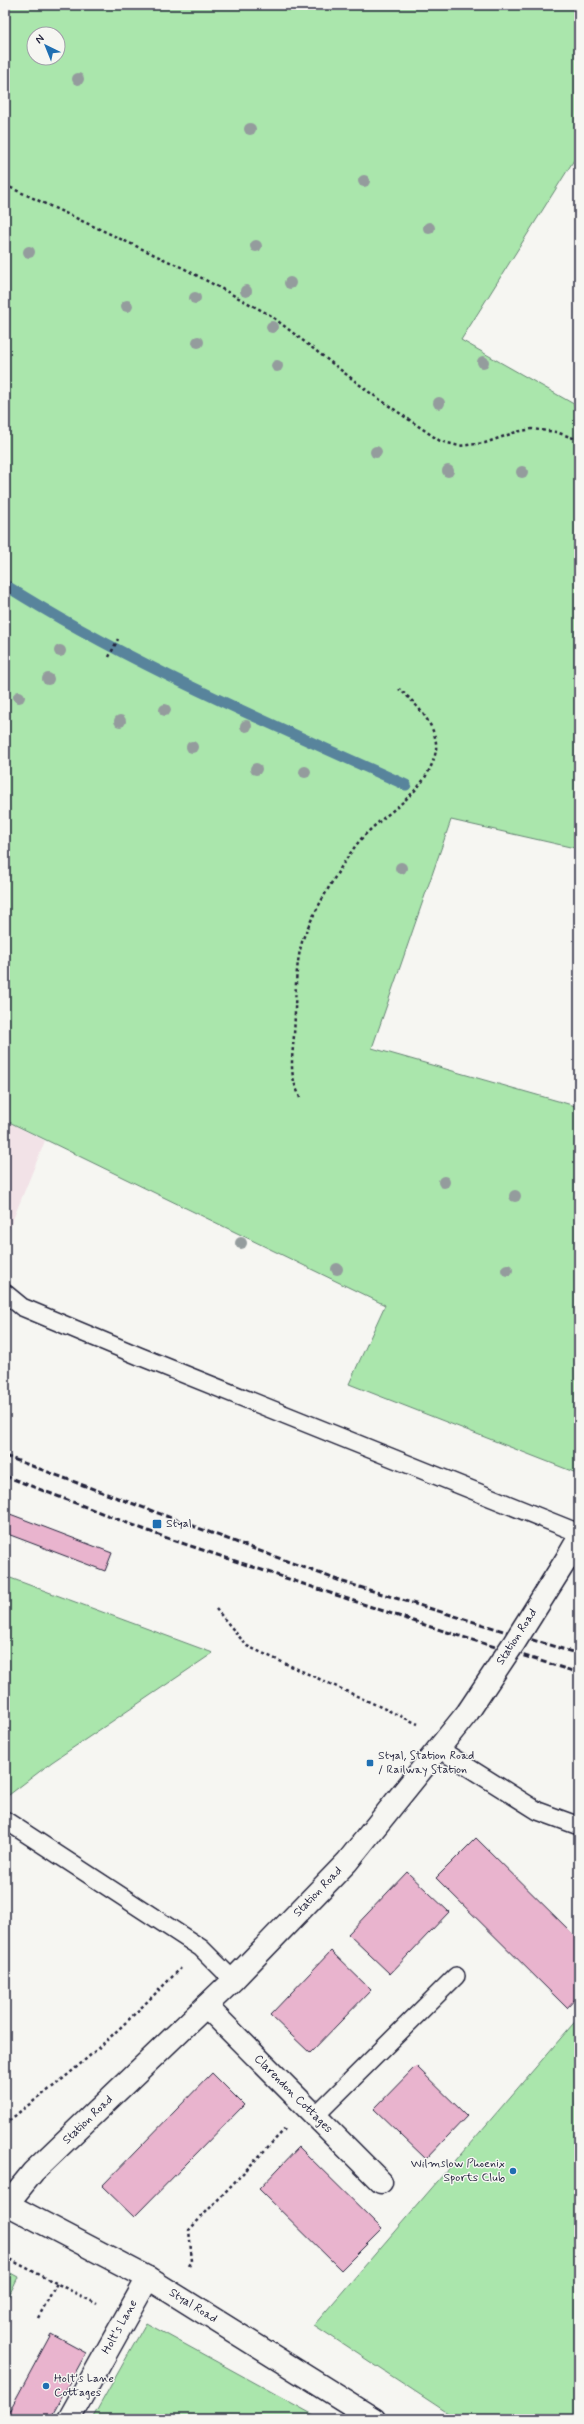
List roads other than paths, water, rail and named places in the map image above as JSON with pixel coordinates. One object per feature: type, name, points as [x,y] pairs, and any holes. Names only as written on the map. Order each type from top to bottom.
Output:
[{"type":"street","name":"Station Road","points":[[6,2204],[33,2172],[233,1980],[347,1862],[468,1712],[514,1643],[575,1546]]},
{"type":"street","name":"Clarendon Cottages","points":[[206,2006],[381,2182]]},
{"type":"street","name":"Styal Road","points":[[6,2204],[148,2278],[374,2419]]},
{"type":"street","name":"Holt's Lane","points":[[69,2419],[148,2278]]},
{"type":"lane","points":[[5,1293],[22,1307],[139,1356],[575,1546]]},
{"type":"lane","points":[[443,1744],[538,1811],[579,1826]]},
{"type":"lane","points":[[5,1820],[201,1948],[233,1980]]},
{"type":"lane","points":[[311,2111],[456,1976]]},
{"type":"waterway","points":[[5,585],[53,614],[151,667],[253,716],[406,785]]},
{"type":"railway","points":[[5,1456],[343,1582],[579,1654]]},
{"type":"railway","points":[[5,1476],[164,1537],[431,1627],[579,1673]]},
{"type":"place","name":"Styal","points":[[157,1524]]},
{"type":"place","name":"Styal, Station Road / Railway Station","points":[[370,1763]]},
{"type":"place","name":"Wilmslow Phoenix Sports Club","points":[[513,2171]]},
{"type":"place","name":"Holt's Lane Cottages","points":[[46,2386]]}]
